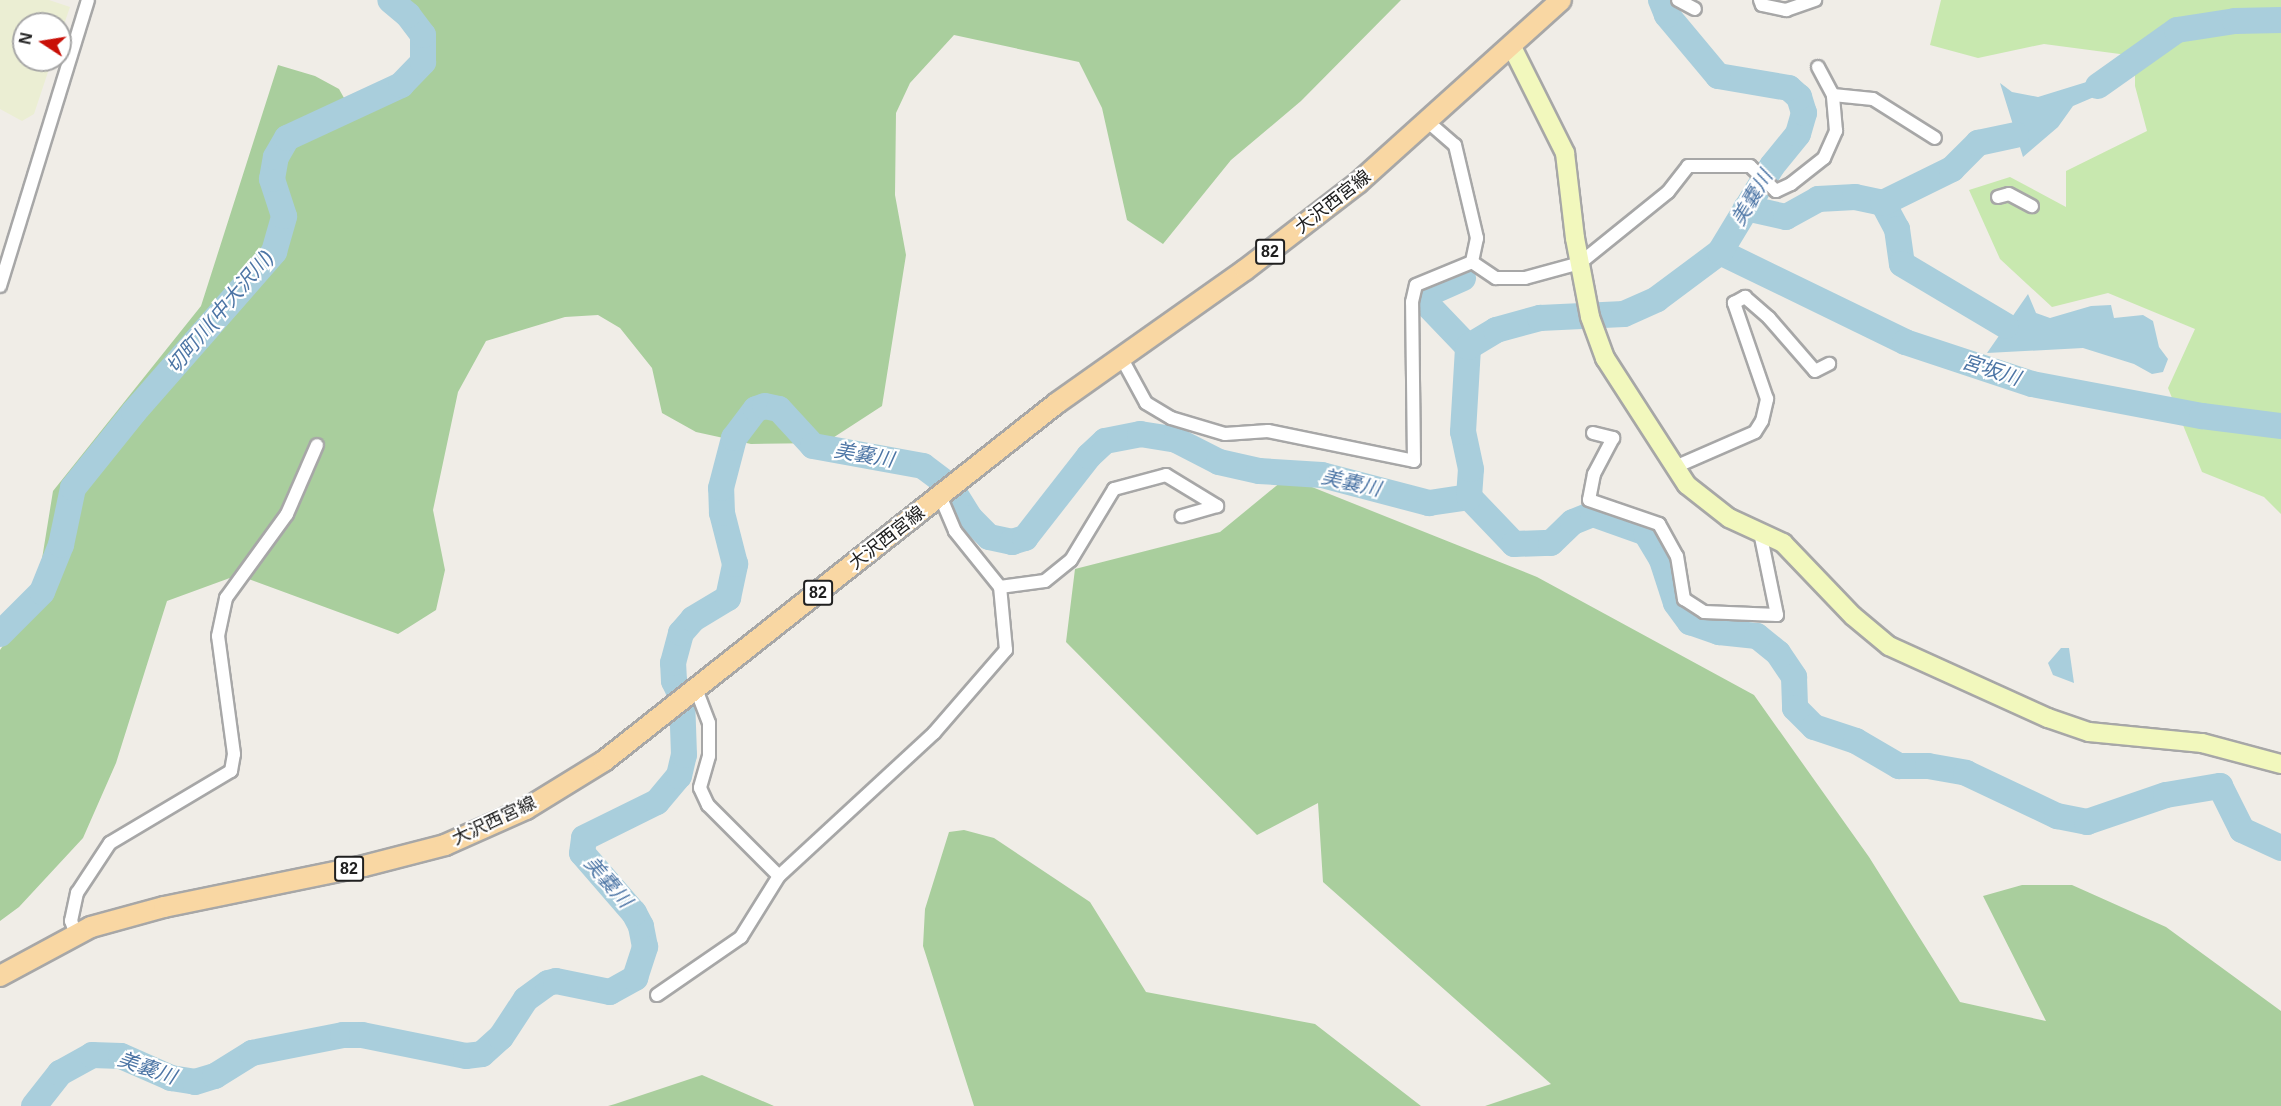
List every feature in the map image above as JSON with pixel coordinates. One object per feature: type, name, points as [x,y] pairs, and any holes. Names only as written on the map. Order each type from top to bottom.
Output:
[{"type":"main road","name":"大沢西宮線","points":[[0,976],[76,934],[164,907],[364,866],[445,844],[526,809],[604,761],[1121,357],[1245,270],[1358,183],[1561,0]]},
{"type":"street","points":[[0,286],[88,0]]},
{"type":"street","points":[[1678,0],[1695,9]]},
{"type":"street","points":[[1760,0],[1762,5],[1786,10],[1815,0]]},
{"type":"street","points":[[1511,45],[1565,153],[1590,317],[1605,358],[1687,485],[1721,511],[1783,543],[1802,558],[1877,639],[2048,718],[2090,732],[2202,743],[2281,764]]},
{"type":"street","points":[[1472,262],[1496,278],[1525,278],[1580,263],[1668,192],[1688,166],[1750,166],[1776,191],[1791,184],[1824,158],[1836,131],[1833,95],[1818,67]]},
{"type":"street","points":[[1833,95],[1873,99],[1935,138]]},
{"type":"street","points":[[1427,121],[1455,145],[1477,238],[1472,262]]},
{"type":"street","points":[[1998,197],[2009,194],[2032,206]]},
{"type":"street","points":[[1121,357],[1146,403],[1171,418],[1225,434],[1268,431],[1414,461],[1412,302],[1416,285],[1472,262]]},
{"type":"street","points":[[1675,467],[1755,432],[1762,421],[1767,399],[1734,303],[1745,297],[1776,325],[1815,371],[1829,364]]},
{"type":"street","points":[[1593,434],[1613,438],[1594,474],[1589,500],[1659,524],[1677,556],[1684,599],[1704,612],[1777,615],[1760,532]]},
{"type":"street","points":[[76,934],[71,921],[77,893],[110,843],[231,771],[234,754],[218,636],[226,598],[287,514],[317,445]]},
{"type":"street","points":[[1000,586],[1045,581],[1071,560],[1114,489],[1166,475],[1218,506],[1181,516]]},
{"type":"street","points":[[657,995],[741,937],[779,876],[934,733],[1006,650],[1000,586],[955,531],[948,490]]},
{"type":"street","points":[[693,691],[709,723],[709,756],[700,788],[708,805],[779,876]]},
{"type":"green space","points":[[0,0],[49,0],[70,7],[68,12],[12,12],[12,72],[48,72],[34,114],[22,121],[0,109]]},
{"type":"green space","points":[[398,0],[1401,0],[1301,101],[1231,160],[1163,244],[1127,220],[1102,108],[1079,62],[954,35],[910,83],[896,113],[895,195],[906,255],[882,406],[825,443],[751,444],[696,432],[662,413],[652,368],[620,328],[598,315],[565,317],[486,341],[458,392],[433,510],[445,570],[436,610],[398,634],[238,575],[167,601],[116,763],[83,838],[19,907],[0,921],[0,650],[19,622],[41,565],[53,491],[201,306],[278,65],[315,76],[339,89],[353,114],[396,94],[428,66],[429,36],[414,13]]},
{"type":"green space","points":[[1941,0],[2281,0],[2281,514],[2264,497],[2202,472],[2168,388],[2195,329],[2108,293],[2052,307],[2000,259],[1969,190],[2010,177],[2066,207],[2066,171],[2147,131],[2135,86],[2135,56],[2044,44],[1978,58],[1930,45]]},
{"type":"green space","points":[[1287,477],[1537,577],[1754,695],[1869,857],[1960,1002],[2046,1021],[1983,896],[2022,885],[2072,885],[2166,927],[2281,1011],[2281,1106],[1485,1106],[1551,1084],[1323,882],[1318,803],[1257,835],[1066,642],[1075,569],[1220,532]]},
{"type":"green space","points":[[964,830],[994,838],[1090,902],[1146,992],[1315,1024],[1421,1106],[974,1106],[923,946],[925,909],[949,832]]},
{"type":"green space","points":[[702,1075],[774,1106],[608,1106],[615,1104]]},
{"type":"water","points":[[2093,80],[2098,86],[2094,97],[2073,106],[2058,127],[2023,157],[2000,83],[2012,92],[2038,97]]},
{"type":"water","points":[[2028,294],[2036,313],[2050,318],[2091,306],[2111,305],[2114,318],[2143,315],[2153,321],[2159,347],[2168,359],[2163,372],[2152,374],[2134,364],[2083,348],[1987,353]]},
{"type":"water","points":[[2061,648],[2069,648],[2074,683],[2053,675],[2048,663]]},
{"type":"waterway","name":"切町川(中大沢川)","points":[[0,634],[42,592],[61,545],[73,488],[134,412],[274,252],[284,216],[272,179],[276,157],[287,138],[401,85],[423,62],[423,35],[408,15],[390,0]]},
{"type":"waterway","name":"美嚢川","points":[[34,1106],[60,1073],[92,1055],[121,1056],[171,1078],[195,1082],[215,1076],[252,1053],[343,1035],[362,1035],[466,1056],[482,1054],[501,1037],[526,999],[548,983],[556,981],[610,992],[635,978],[645,947],[641,926],[634,913],[582,853],[584,838],[657,802],[679,776],[684,755],[682,698],[674,681],[673,663],[681,633],[693,619],[728,598],[735,564],[722,513],[721,488],[734,438],[756,409],[765,406],[779,409],[813,446],[923,466],[950,486],[970,518],[989,537],[1012,542],[1025,538],[1089,456],[1105,441],[1140,434],[1176,440],[1219,462],[1259,471],[1322,475],[1429,503],[1469,497],[1471,469],[1463,432],[1468,347],[1496,330],[1540,318],[1624,314],[1657,299],[1720,252],[1772,166],[1798,134],[1804,113],[1799,97],[1789,88],[1718,76],[1667,15],[1661,0]]},
{"type":"waterway","points":[[2098,86],[2177,30],[2235,21],[2281,20]]},
{"type":"waterway","points":[[1746,208],[1786,217],[1818,199],[1855,197],[1883,203],[1952,169],[1978,143],[2016,135]]},
{"type":"waterway","points":[[1883,203],[1897,229],[1902,264],[2006,326]]},
{"type":"waterway","name":"宮坂川","points":[[1720,252],[1905,342],[2032,384],[2202,416],[2281,426]]},
{"type":"waterway","points":[[1463,278],[1429,293],[1425,302],[1468,347]]},
{"type":"waterway","points":[[1469,497],[1514,544],[1551,543],[1573,522],[1593,514],[1646,533],[1662,560],[1676,603],[1690,622],[1719,632],[1757,636],[1778,653],[1794,677],[1795,708],[1814,727],[1856,741],[1899,766],[1928,766],[1966,773],[2057,816],[2087,822],[2166,795],[2220,786],[2242,830],[2281,848]]}]
